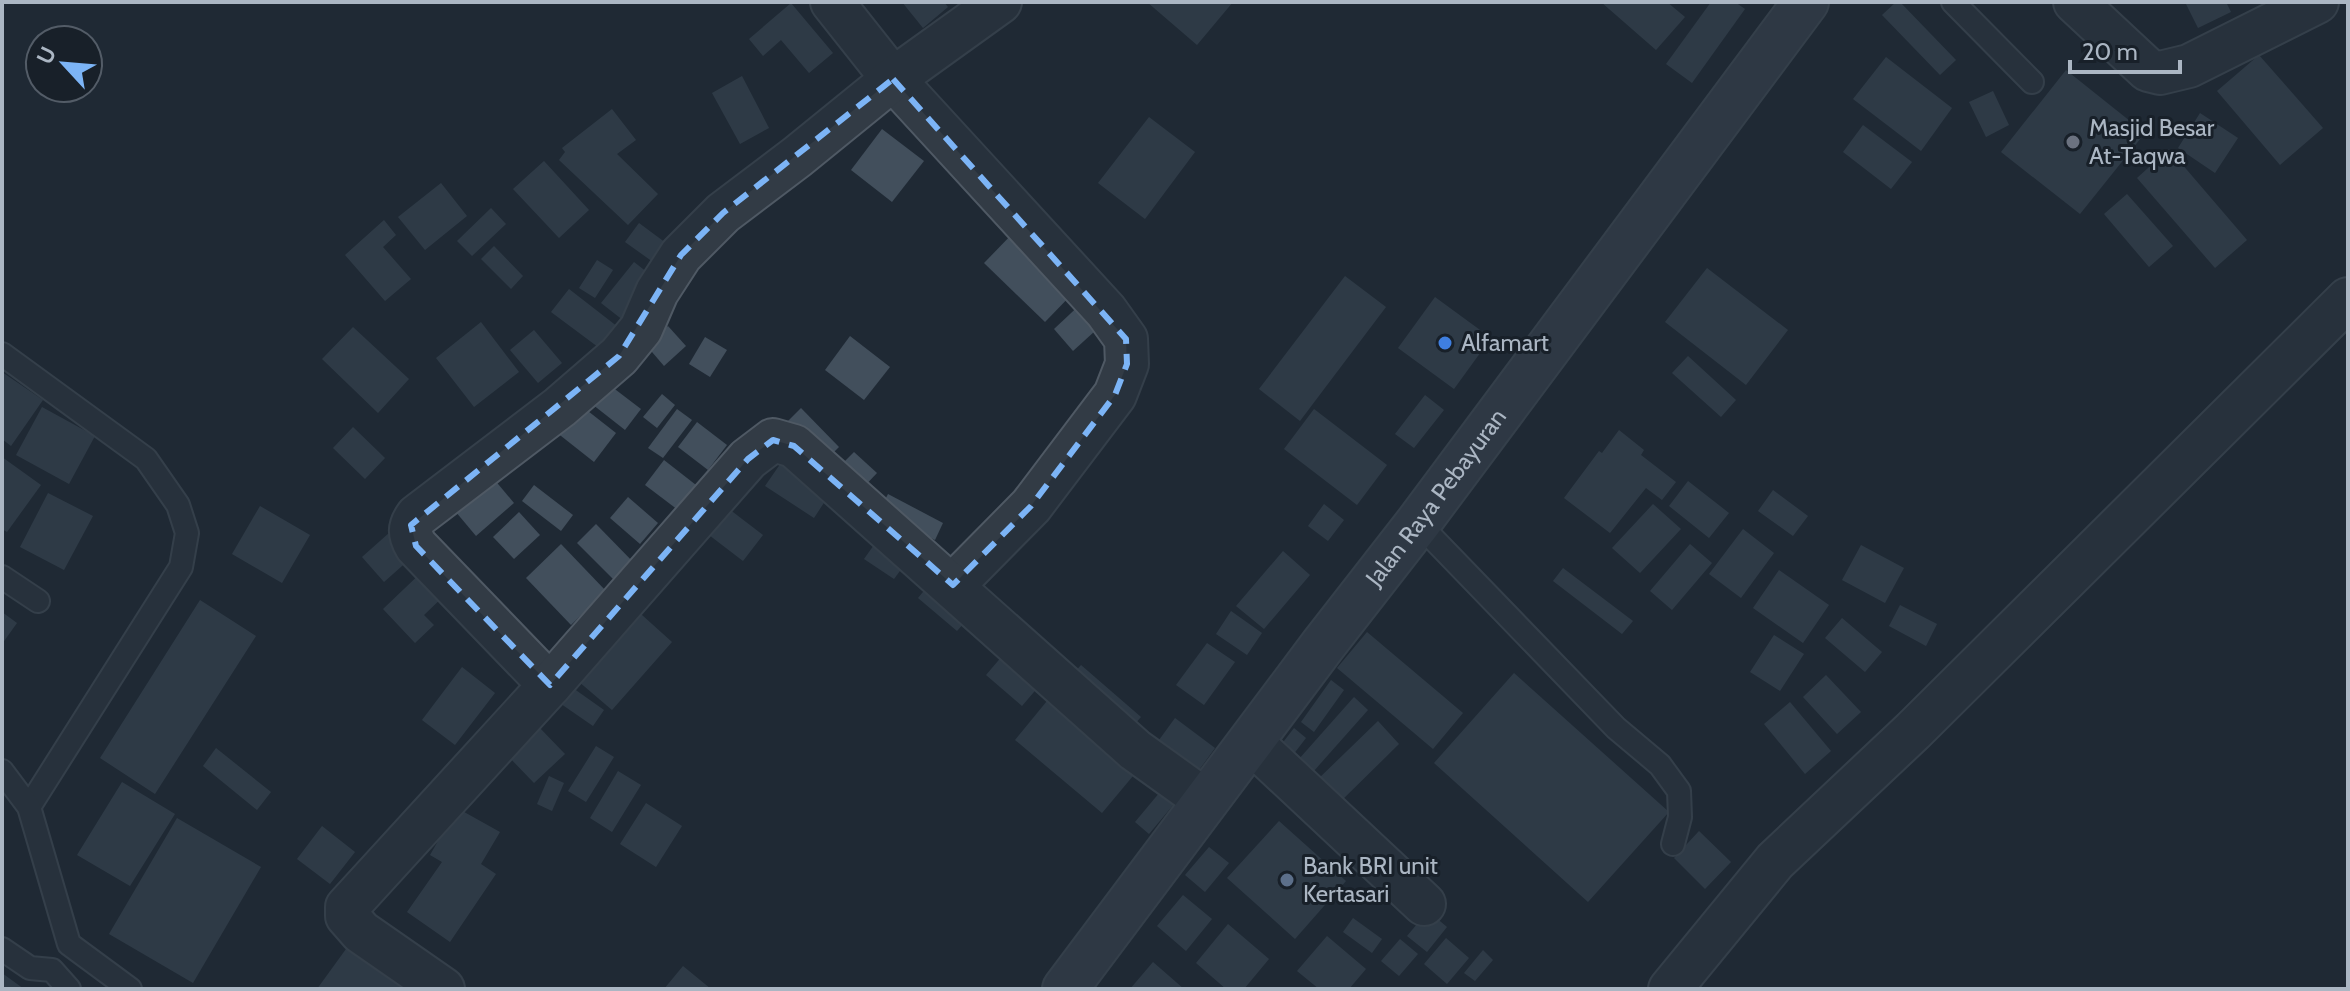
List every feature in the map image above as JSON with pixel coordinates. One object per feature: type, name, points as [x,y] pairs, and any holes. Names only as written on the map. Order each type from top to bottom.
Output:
[{"type":"main road","name":"Jalan Raya Pebayuran","points":[[1065,989],[1418,523],[1806,2]]},
{"type":"street","points":[[832,2],[893,79],[1106,311],[1126,339],[1127,364],[1115,395],[1031,506],[953,585]]},
{"type":"street","points":[[550,685],[416,546],[410,536],[411,525],[425,508],[560,407],[619,356],[641,329],[657,292],[681,255],[723,213],[893,79],[1000,2]]},
{"type":"street","points":[[2075,2],[2148,70],[2160,73],[2189,66],[2317,2]]},
{"type":"street","points":[[1670,989],[1775,861],[1913,731],[2348,299]]},
{"type":"street","points":[[443,989],[361,932],[347,916],[347,907],[550,685],[748,459],[773,440],[794,446],[1135,750],[1206,801]]},
{"type":"street","points":[[1251,742],[1424,904]]},
{"type":"lane","points":[[1953,2],[2032,82]]},
{"type":"lane","points":[[2,354],[146,459],[178,505],[187,533],[181,567],[29,807]]},
{"type":"lane","points":[[1418,523],[1616,728],[1660,765],[1679,791],[1680,817],[1673,844]]},
{"type":"lane","points":[[2,577],[38,601]]},
{"type":"lane","points":[[2,771],[29,807],[69,944],[130,989]]},
{"type":"lane","points":[[52,970],[69,944]]},
{"type":"lane","points":[[2,949],[30,968],[52,970],[69,989]]},
{"type":"highlighted area","points":[[893,79],[1126,339],[1127,364],[1115,395],[1031,506],[953,585],[794,446],[773,440],[748,459],[550,685],[416,546],[411,525],[619,356],[681,255],[723,213]]},
{"type":"building","points":[[902,2],[944,2],[948,7],[923,28]]},
{"type":"building","points":[[1147,2],[1233,2],[1197,45]]},
{"type":"building","points":[[1601,2],[1667,2],[1685,17],[1656,50]]},
{"type":"building","points":[[1711,2],[1735,2],[1745,9],[1692,83],[1666,64]]},
{"type":"building","points":[[1900,2],[1956,60],[1940,75],[1882,15]]},
{"type":"building","points":[[2185,2],[2226,2],[2231,12],[2198,28]]},
{"type":"building","points":[[791,3],[833,53],[809,73],[781,40],[763,56],[749,39]]},
{"type":"building","points":[[2259,55],[2323,128],[2280,165],[2217,91]]},
{"type":"building","points":[[1886,57],[1952,108],[1921,151],[1853,99]]},
{"type":"building","name":"Masjid Besar At-Taqwa","points":[[2066,70],[2145,133],[2080,214],[2001,152]]},
{"type":"building","points":[[742,76],[769,128],[740,144],[712,93]]},
{"type":"building","points":[[1993,91],[2009,125],[1986,137],[1969,102]]},
{"type":"building","points":[[612,109],[636,140],[617,154],[658,194],[628,225],[559,160],[565,152],[562,148]]},
{"type":"building","points":[[2200,113],[2238,138],[2215,173],[2178,148]]},
{"type":"building","points":[[1149,117],[1195,152],[1145,219],[1098,183]]},
{"type":"building","points":[[1863,125],[1912,162],[1891,189],[1843,152]]},
{"type":"building","points":[[882,129],[924,161],[892,202],[851,170]]},
{"type":"building","points":[[2169,149],[2247,240],[2215,268],[2137,178]]},
{"type":"building","points":[[544,161],[589,210],[559,238],[513,189]]},
{"type":"building","points":[[441,183],[467,216],[425,250],[398,217]]},
{"type":"building","points":[[2127,194],[2173,246],[2149,267],[2104,214]]},
{"type":"building","points":[[491,208],[506,224],[472,256],[457,241]]},
{"type":"building","points":[[384,220],[396,235],[383,247],[411,279],[385,301],[345,255]]},
{"type":"building","points":[[639,223],[674,249],[660,267],[625,242]]},
{"type":"building","points":[[1015,231],[1076,290],[1045,322],[984,263]]},
{"type":"building","points":[[494,246],[523,276],[511,289],[481,259]]},
{"type":"building","points":[[597,260],[613,270],[595,298],[579,288]]},
{"type":"building","points":[[634,262],[661,283],[628,324],[601,303]]},
{"type":"building","points":[[1707,268],[1788,330],[1746,385],[1665,322]]},
{"type":"building","points":[[1345,276],[1386,307],[1300,421],[1259,389]]},
{"type":"building","points":[[569,289],[618,327],[602,350],[551,312]]},
{"type":"building","name":"Alfamart","points":[[1435,297],[1491,338],[1454,389],[1398,348]]},
{"type":"building","points":[[1086,299],[1106,321],[1073,351],[1054,329]]},
{"type":"building","points":[[481,322],[519,372],[474,407],[436,358]]},
{"type":"building","points":[[668,326],[686,346],[664,366],[646,345]]},
{"type":"building","points":[[353,327],[409,379],[378,413],[322,359]]},
{"type":"building","points":[[534,330],[562,363],[538,383],[510,350]]},
{"type":"building","points":[[850,336],[890,367],[864,400],[825,370]]},
{"type":"building","points":[[705,337],[727,350],[710,377],[689,364]]},
{"type":"building","points":[[1688,356],[1736,400],[1721,417],[1672,373]]},
{"type":"building","points":[[2,372],[43,400],[11,446],[2,439]]},
{"type":"building","points":[[599,377],[641,409],[625,430],[583,397]]},
{"type":"building","points":[[662,394],[675,405],[657,428],[643,417]]},
{"type":"building","points":[[1425,395],[1444,410],[1414,448],[1395,434]]},
{"type":"building","points":[[579,404],[616,433],[594,462],[556,432]]},
{"type":"building","points":[[42,407],[95,436],[69,484],[16,455]]},
{"type":"building","points":[[801,408],[839,447],[821,465],[783,426]]},
{"type":"building","points":[[677,409],[692,420],[663,458],[648,448]]},
{"type":"building","points":[[1314,409],[1387,465],[1357,505],[1284,449]]},
{"type":"building","points":[[697,422],[727,445],[708,470],[678,447]]},
{"type":"building","points":[[353,427],[385,458],[365,479],[333,448]]},
{"type":"building","points":[[1619,430],[1644,450],[1641,455],[1676,482],[1662,500],[1646,488],[1610,533],[1564,498]]},
{"type":"building","points":[[854,452],[877,473],[859,492],[836,470]]},
{"type":"building","points":[[2,457],[41,485],[7,532],[2,529]]},
{"type":"building","points":[[664,460],[696,485],[678,510],[645,485]]},
{"type":"building","points":[[783,460],[831,492],[814,518],[765,486]]},
{"type":"building","points":[[488,472],[514,503],[476,536],[450,505]]},
{"type":"building","points":[[1688,481],[1729,513],[1709,538],[1669,506]]},
{"type":"building","points":[[534,485],[573,515],[561,531],[522,501]]},
{"type":"building","points":[[1773,490],[1808,516],[1793,536],[1758,511]]},
{"type":"building","points":[[48,493],[93,516],[64,570],[20,547]]},
{"type":"building","points":[[888,494],[943,523],[935,540],[879,511]]},
{"type":"building","points":[[628,497],[658,523],[640,544],[610,518]]},
{"type":"building","points":[[1324,504],[1344,520],[1328,541],[1308,526]]},
{"type":"building","points":[[1653,504],[1681,529],[1640,573],[1612,548]]},
{"type":"building","points":[[260,506],[310,535],[282,583],[232,554]]},
{"type":"building","points":[[729,509],[763,535],[743,561],[709,535]]},
{"type":"building","points":[[519,512],[540,535],[514,559],[493,537]]},
{"type":"building","points":[[596,524],[638,567],[619,585],[577,543]]},
{"type":"building","points":[[1743,529],[1774,553],[1741,598],[1709,574]]},
{"type":"building","points":[[389,533],[411,558],[384,582],[362,557]]},
{"type":"building","points":[[881,535],[911,556],[894,579],[864,559]]},
{"type":"building","points":[[561,544],[606,591],[571,625],[526,578]]},
{"type":"building","points":[[1690,544],[1712,563],[1672,610],[1650,591]]},
{"type":"building","points":[[1861,545],[1904,568],[1885,603],[1842,580]]},
{"type":"building","points":[[1283,551],[1310,575],[1264,629],[1236,606]]},
{"type":"building","points":[[426,568],[448,592],[424,615],[434,625],[415,643],[383,609]]},
{"type":"building","points":[[1563,568],[1633,621],[1622,634],[1553,581]]},
{"type":"building","points":[[1779,570],[1829,605],[1803,643],[1753,608]]},
{"type":"building","points":[[932,581],[972,614],[957,631],[918,598]]},
{"type":"building","points":[[200,600],[256,636],[155,794],[100,758]]},
{"type":"building","points":[[1900,605],[1937,624],[1926,646],[1889,626]]},
{"type":"building","points":[[632,606],[672,642],[612,710],[571,675]]},
{"type":"building","points":[[1231,611],[1262,633],[1247,655],[1216,634]]},
{"type":"building","points":[[2,612],[17,623],[2,644]]},
{"type":"building","points":[[1842,618],[1882,652],[1865,672],[1825,638]]},
{"type":"building","points":[[1367,632],[1463,713],[1433,749],[1337,668]]},
{"type":"building","points":[[1774,635],[1804,654],[1780,691],[1750,672]]},
{"type":"building","points":[[1207,643],[1235,662],[1204,705],[1176,685]]},
{"type":"building","points":[[1009,648],[1045,679],[1022,706],[986,675]]},
{"type":"building","points":[[1081,665],[1141,717],[1128,732],[1068,680]]},
{"type":"building","points":[[462,667],[495,693],[455,745],[422,720]]},
{"type":"building","points":[[1514,673],[1669,812],[1588,902],[1434,763]]},
{"type":"building","points":[[1826,675],[1861,712],[1837,734],[1803,697]]},
{"type":"building","points":[[1331,680],[1344,690],[1314,732],[1301,722]]},
{"type":"building","points":[[563,681],[604,710],[593,726],[551,697]]},
{"type":"building","points":[[1056,690],[1143,764],[1102,813],[1015,740]]},
{"type":"building","points":[[1354,697],[1368,710],[1305,781],[1291,768]]},
{"type":"building","points":[[1790,702],[1831,751],[1805,774],[1764,724]]},
{"type":"building","points":[[1175,718],[1215,748],[1199,770],[1159,740]]},
{"type":"building","points":[[1378,721],[1399,744],[1336,806],[1314,783]]},
{"type":"building","points":[[537,725],[565,754],[534,783],[507,755]]},
{"type":"building","points":[[1294,728],[1306,738],[1286,764],[1274,754]]},
{"type":"building","points":[[596,746],[614,757],[586,802],[568,791]]},
{"type":"building","points":[[216,748],[271,792],[257,810],[203,766]]},
{"type":"building","points":[[618,771],[641,785],[612,832],[590,818]]},
{"type":"building","points":[[549,776],[564,783],[552,811],[537,804]]},
{"type":"building","points":[[122,782],[175,814],[130,886],[77,855]]},
{"type":"building","points":[[1160,792],[1174,804],[1149,834],[1135,822]]},
{"type":"building","points":[[646,803],[682,826],[656,867],[620,844]]},
{"type":"building","points":[[457,808],[500,832],[481,864],[496,874],[450,942],[407,912],[442,862],[430,855]]},
{"type":"building","points":[[177,818],[261,867],[193,983],[109,934]]},
{"type":"building","name":"Bank BRI unit Kertasari","points":[[1279,821],[1346,881],[1295,939],[1227,878]]},
{"type":"building","points":[[322,826],[355,852],[330,884],[297,859]]},
{"type":"building","points":[[1699,831],[1731,862],[1705,889],[1674,858]]},
{"type":"building","points":[[1209,847],[1229,863],[1205,892],[1185,875]]},
{"type":"building","points":[[1183,895],[1212,919],[1186,951],[1157,926]]},
{"type":"building","points":[[1428,911],[1447,927],[1427,952],[1407,936]]},
{"type":"building","points":[[1353,918],[1382,939],[1372,953],[1343,932]]},
{"type":"building","points":[[1228,924],[1269,959],[1244,989],[1226,989],[1196,963]]},
{"type":"building","points":[[1327,936],[1366,969],[1349,989],[1319,989],[1297,971]]},
{"type":"building","points":[[354,938],[408,989],[317,989]]},
{"type":"building","points":[[1446,938],[1469,958],[1447,984],[1424,964]]},
{"type":"building","points":[[1400,939],[1418,954],[1399,976],[1381,961]]},
{"type":"building","points":[[1483,950],[1493,960],[1475,981],[1464,973]]},
{"type":"building","points":[[1153,962],[1184,989],[1130,989]]},
{"type":"building","points":[[683,966],[711,989],[664,989]]},
{"type":"building","points":[[2,973],[24,989],[2,989]]},
{"type":"place","name":"Masjid Besar At-Taqwa","points":[[2073,142]]},
{"type":"place","name":"Alfamart","points":[[1445,343]]},
{"type":"place","name":"Bank BRI unit Kertasari","points":[[1287,880]]}]
